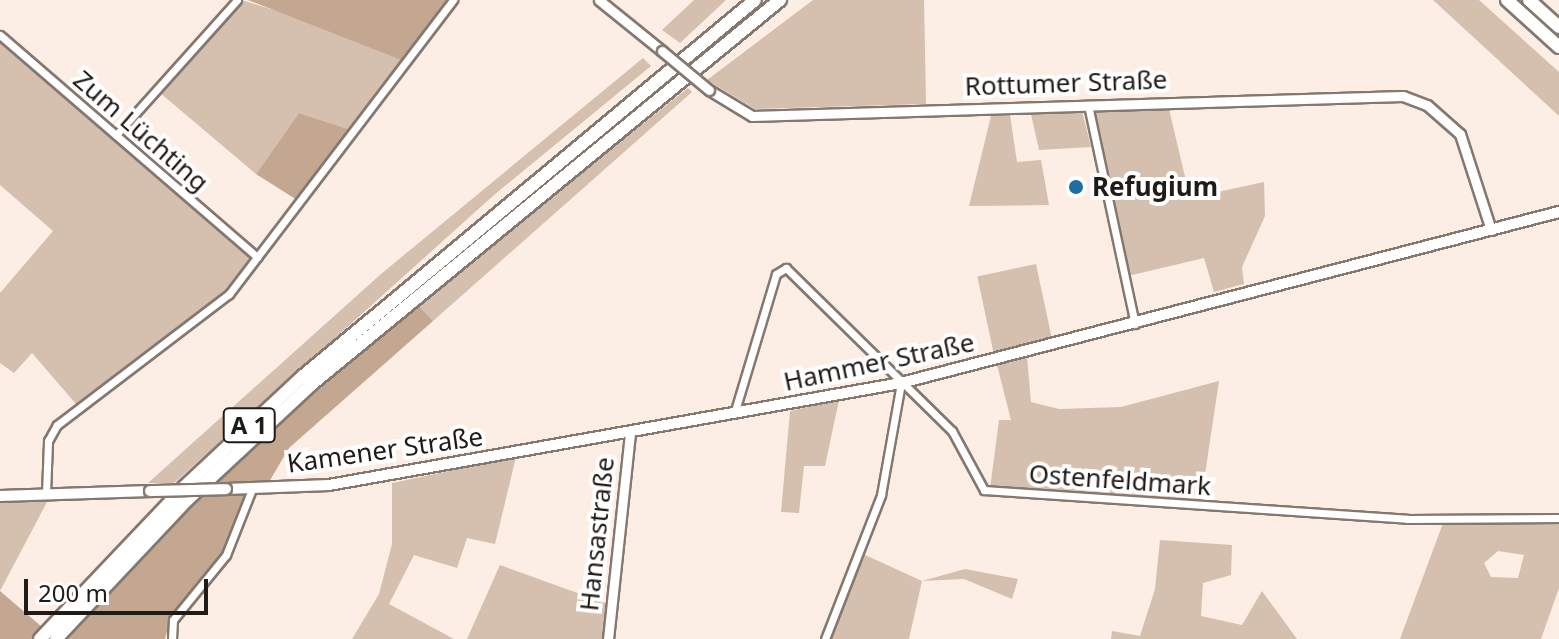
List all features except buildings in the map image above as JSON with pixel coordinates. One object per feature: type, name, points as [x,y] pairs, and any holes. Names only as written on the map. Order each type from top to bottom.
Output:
[{"type":"highway","points":[[700,44],[742,0]]},
{"type":"highway","name":"A 1","points":[[40,639],[184,487],[302,377],[755,0]]},
{"type":"highway","name":"A 1","points":[[56,639],[187,500],[313,383],[780,0]]},
{"type":"highway","points":[[1507,0],[1559,47]]},
{"type":"highway","points":[[1529,0],[1559,26]]},
{"type":"highway","points":[[1540,0],[1559,26]]},
{"type":"main road","name":"Hammer Straße","points":[[630,433],[901,383],[1559,212]]},
{"type":"main road","name":"Kamener Straße","points":[[0,496],[329,485],[630,433]]},
{"type":"street","points":[[116,135],[237,0]]},
{"type":"street","points":[[46,494],[48,441],[57,425],[212,309],[257,257],[453,0]]},
{"type":"street","name":"Rottumer Straße","points":[[599,0],[709,90],[752,116],[1377,94],[1415,99],[1460,134],[1491,230]]},
{"type":"street","name":"Zum Lüchting","points":[[0,35],[257,257]]},
{"type":"street","points":[[1088,105],[1135,324]]},
{"type":"street","name":"Ostenfeldmark","points":[[734,414],[782,268],[815,293],[952,431],[984,490],[1407,519],[1559,518]]},
{"type":"street","points":[[825,639],[881,495],[901,383]]},
{"type":"street","name":"Hansastraße","points":[[608,639],[630,433]]},
{"type":"street","points":[[172,639],[173,620],[217,570],[252,489]]},
{"type":"shaded area","points":[[242,0],[334,29],[404,61],[351,130],[299,113],[256,174],[159,92]]},
{"type":"shaded area","points":[[248,0],[450,0],[404,61]]},
{"type":"shaded area","points":[[694,0],[726,0],[680,43],[662,30]]},
{"type":"shaded area","points":[[813,0],[924,0],[926,104],[755,109],[707,80]]},
{"type":"shaded area","points":[[1433,0],[1479,0],[1559,72],[1559,116]]},
{"type":"shaded area","points":[[0,43],[252,257],[217,301],[76,404],[32,353],[14,373],[0,363],[0,293],[53,231],[0,185]]},
{"type":"shaded area","points":[[643,58],[651,66],[494,195],[174,483],[148,483],[381,274]]},
{"type":"shaded area","points":[[688,88],[692,92],[433,321],[417,304]]},
{"type":"shaded area","points":[[1169,109],[1190,198],[1264,182],[1265,216],[1242,267],[1244,284],[1214,292],[1204,258],[1128,276],[1094,111]]},
{"type":"shaded area","points":[[1082,111],[1091,147],[1039,150],[1031,114]]},
{"type":"shaded area","points":[[299,113],[351,130],[297,200],[256,174]]},
{"type":"shaded area","points":[[1010,115],[1017,162],[1041,160],[1049,205],[969,206],[991,116]]},
{"type":"shaded area","points":[[1036,264],[1052,339],[993,352],[977,276]]},
{"type":"shaded area","points":[[417,304],[433,321],[289,448],[269,482],[253,481],[221,559],[171,616],[165,639],[64,639],[197,496]]},
{"type":"shaded area","points":[[1027,356],[1031,402],[1059,409],[1121,407],[1219,381],[1201,501],[990,489],[999,420],[1011,420],[997,365]]},
{"type":"shaded area","points":[[839,400],[825,466],[804,466],[799,513],[781,512],[790,411]]},
{"type":"shaded area","points":[[516,457],[495,544],[467,538],[457,568],[414,555],[389,604],[454,639],[352,639],[379,594],[392,544],[392,483]]},
{"type":"shaded area","points":[[0,502],[47,502],[0,591]]},
{"type":"shaded area","points":[[1559,522],[1559,588],[1541,639],[1400,639],[1443,523]],"holes":[[[1498,551],[1524,555],[1518,578],[1491,577],[1484,563]]]},
{"type":"shaded area","points":[[1160,540],[1232,545],[1231,575],[1203,583],[1201,616],[1242,625],[1262,591],[1297,639],[1111,639],[1112,631],[1140,636],[1155,589]]},
{"type":"shaded area","points":[[863,554],[922,581],[909,639],[828,639]]},
{"type":"shaded area","points":[[500,565],[608,604],[604,639],[467,639]]},
{"type":"shaded area","points":[[965,569],[1018,579],[1012,599],[964,579],[922,581]]},
{"type":"shaded area","points":[[0,591],[42,627],[31,639],[0,639]]},
{"type":"place","name":"Refugium","points":[[1076,187]]}]
